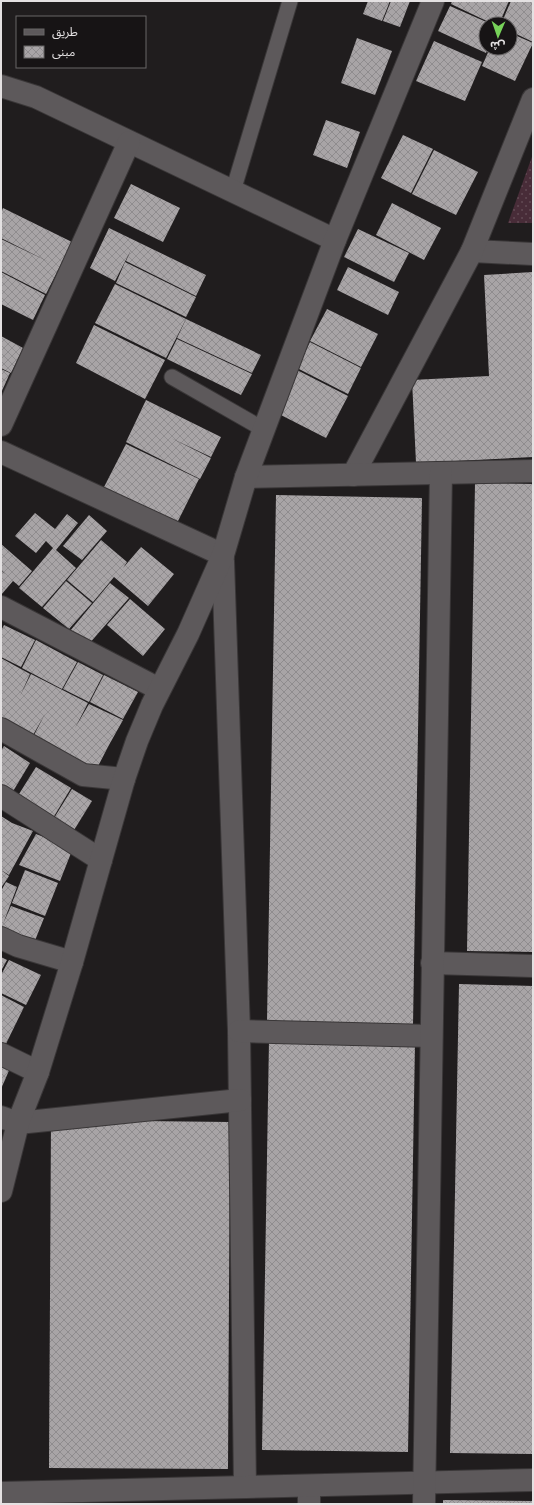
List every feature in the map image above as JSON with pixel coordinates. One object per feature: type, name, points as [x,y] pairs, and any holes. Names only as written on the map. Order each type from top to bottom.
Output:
[{"type":"street","points":[[1,1191],[9,1120],[38,1072],[72,962],[124,779],[137,741],[159,689],[188,634],[222,555],[246,477],[263,429],[335,240],[433,1]]},
{"type":"street","points":[[1,86],[36,97],[335,240]]},
{"type":"street","points":[[353,475],[472,251],[533,99]]},
{"type":"street","points":[[1,426],[129,142]]},
{"type":"street","points":[[472,251],[533,254]]},
{"type":"street","points":[[1,452],[222,555]]},
{"type":"street","points":[[246,477],[533,470]]},
{"type":"street","points":[[424,1494],[441,473]]},
{"type":"street","points":[[222,555],[239,1031],[245,1487]]},
{"type":"street","points":[[1,607],[159,689]]},
{"type":"street","points":[[1,728],[83,775],[124,779]]},
{"type":"street","points":[[1,796],[101,860]]},
{"type":"street","points":[[1,938],[18,946],[72,962]]},
{"type":"street","points":[[432,963],[533,966]]},
{"type":"street","points":[[239,1031],[431,1036]]},
{"type":"street","points":[[1,1054],[38,1072]]},
{"type":"street","points":[[9,1120],[240,1100]]},
{"type":"street","points":[[1,1493],[121,1497],[245,1487],[309,1495],[424,1494],[533,1480]]},
{"type":"lane","points":[[233,191],[290,1]]},
{"type":"lane","points":[[172,377],[263,429]]},
{"type":"shaded area","points":[[533,154],[533,223],[508,223]]},
{"type":"building","points":[[368,1],[390,1],[382,21],[363,14]]},
{"type":"building","points":[[391,1],[410,1],[400,27],[383,21]]},
{"type":"building","points":[[452,1],[509,1],[502,16],[478,17],[451,4]]},
{"type":"building","points":[[511,1],[533,1],[533,42],[518,35],[518,16],[504,16]]},
{"type":"building","points":[[450,6],[478,18],[478,49],[438,31]]},
{"type":"building","points":[[518,36],[533,43],[515,81],[482,66],[486,56],[518,56]]},
{"type":"building","points":[[357,38],[392,51],[375,95],[341,83]]},
{"type":"building","points":[[434,41],[482,62],[465,101],[416,81]]},
{"type":"building","points":[[326,120],[360,132],[347,168],[313,155]]},
{"type":"building","points":[[403,135],[433,149],[411,193],[381,178]]},
{"type":"building","points":[[434,150],[478,172],[456,215],[412,194]]},
{"type":"building","points":[[131,184],[180,208],[163,242],[114,218]]},
{"type":"building","points":[[392,203],[441,228],[424,260],[376,235]]},
{"type":"building","points":[[3,208],[72,242],[46,294],[1,271],[1,239],[49,262],[1,238],[1,213]]},
{"type":"building","points":[[109,228],[206,275],[196,296],[126,261],[131,250],[115,281],[90,268]]},
{"type":"building","points":[[358,229],[409,253],[394,282],[344,257]]},
{"type":"building","points":[[125,262],[196,297],[186,317],[116,283]]},
{"type":"building","points":[[348,267],[399,292],[388,315],[337,290]]},
{"type":"building","points":[[1,272],[45,295],[33,320],[1,304]]},
{"type":"building","points":[[533,272],[533,457],[416,463],[412,380],[489,376],[484,275]]},
{"type":"building","points":[[115,284],[186,319],[166,358],[95,323]]},
{"type":"building","points":[[327,309],[378,334],[361,367],[310,341]]},
{"type":"building","points":[[186,319],[261,355],[252,373],[177,338]]},
{"type":"building","points":[[94,325],[165,360],[145,399],[76,363]]},
{"type":"building","points":[[1,336],[23,348],[11,373],[1,368]]},
{"type":"building","points":[[177,339],[252,374],[241,395],[167,359]]},
{"type":"building","points":[[310,342],[361,368],[348,394],[297,368]]},
{"type":"building","points":[[1,369],[10,373],[1,393]]},
{"type":"building","points":[[297,370],[348,396],[326,438],[275,412]]},
{"type":"building","points":[[146,400],[221,437],[211,457],[171,438],[211,458],[200,479],[126,442]]},
{"type":"building","points":[[126,444],[199,479],[176,525],[103,489]]},
{"type":"building","points":[[475,483],[533,484],[533,952],[467,951]]},
{"type":"building","points":[[276,495],[422,498],[413,1025],[267,1022]]},
{"type":"building","points":[[35,513],[55,529],[67,514],[78,523],[56,550],[76,568],[42,607],[19,588],[53,548],[46,541],[36,553],[15,536]]},
{"type":"building","points":[[89,515],[107,531],[82,560],[63,546]]},
{"type":"building","points":[[101,540],[127,562],[123,568],[141,547],[174,574],[148,606],[114,577],[93,602],[67,580]]},
{"type":"building","points":[[1,544],[32,571],[19,586],[13,581],[1,595],[1,571],[5,574],[1,570]]},
{"type":"building","points":[[66,581],[92,603],[69,629],[43,608]]},
{"type":"building","points":[[110,583],[129,598],[88,645],[70,631]]},
{"type":"building","points":[[130,599],[165,629],[143,656],[107,625]]},
{"type":"building","points":[[4,625],[35,640],[21,667],[1,657],[1,631]]},
{"type":"building","points":[[36,640],[77,662],[62,689],[22,668]]},
{"type":"building","points":[[1,658],[30,674],[20,696],[31,674],[88,703],[75,728],[89,704],[123,720],[95,772],[61,754],[63,751],[34,735],[45,714],[33,735],[1,718]]},
{"type":"building","points":[[78,662],[103,675],[89,702],[63,689]]},
{"type":"building","points":[[104,675],[138,692],[123,719],[90,702]]},
{"type":"building","points":[[4,746],[30,763],[9,798],[1,793],[1,751]]},
{"type":"building","points":[[36,767],[71,788],[50,823],[14,802]]},
{"type":"building","points":[[72,789],[92,801],[71,835],[51,823]]},
{"type":"building","points":[[1,816],[12,823],[33,831],[9,875],[1,870]]},
{"type":"building","points":[[36,834],[73,848],[60,881],[19,865]]},
{"type":"building","points":[[1,870],[9,876],[1,888]]},
{"type":"building","points":[[25,870],[58,883],[45,916],[12,903]]},
{"type":"building","points":[[6,882],[17,887],[3,924],[11,906],[44,918],[32,948],[1,935],[1,891]]},
{"type":"building","points":[[1,957],[7,960],[1,971]]},
{"type":"building","points":[[9,960],[41,975],[26,1005],[1,993],[1,975]]},
{"type":"building","points":[[459,984],[533,986],[533,1454],[450,1453]]},
{"type":"building","points":[[1,995],[24,1007],[1,1054]]},
{"type":"building","points":[[269,1040],[415,1042],[408,1452],[262,1450]]},
{"type":"building","points":[[1,1062],[11,1066],[1,1089]]},
{"type":"building","points":[[51,1120],[230,1122],[228,1469],[49,1468]]},
{"type":"building","points":[[443,1500],[533,1501],[533,1504],[443,1504]]}]
